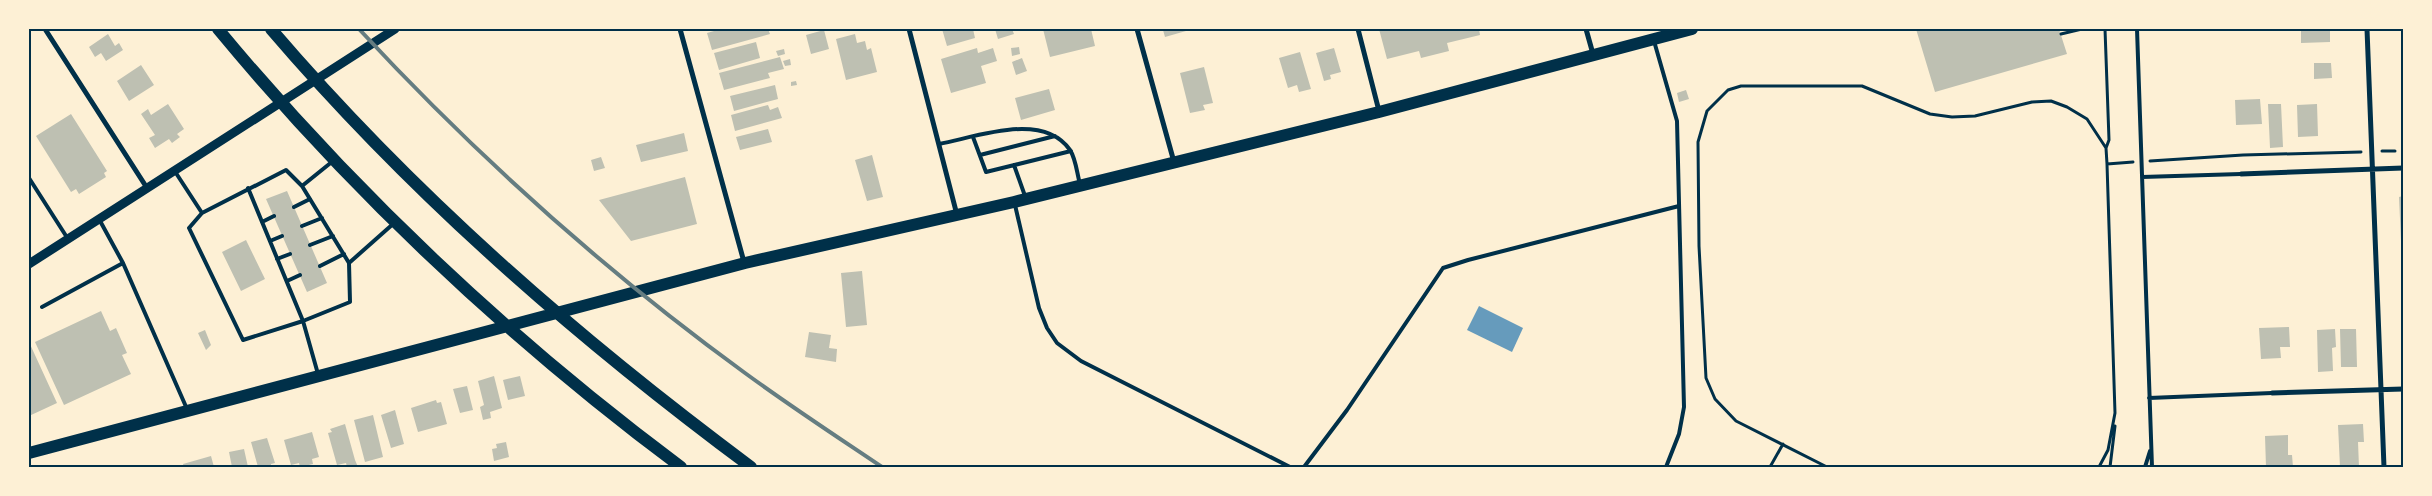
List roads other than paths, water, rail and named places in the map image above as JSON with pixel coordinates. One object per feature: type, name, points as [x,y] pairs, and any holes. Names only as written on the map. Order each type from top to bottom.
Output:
[{"type":"main road","points":[[218,29],[281,102],[335,160],[444,268],[570,380],[680,467]]},
{"type":"main road","points":[[271,29],[401,171],[460,228],[556,313],[670,407],[751,467]]},
{"type":"main road","points":[[29,453],[745,263],[1020,200],[1379,112],[1692,29]]},
{"type":"street","points":[[45,29],[147,188]]},
{"type":"street","points":[[29,264],[395,29]]},
{"type":"street","points":[[680,29],[713,154],[745,263]]},
{"type":"street","points":[[909,29],[957,215]]},
{"type":"street","points":[[1137,29],[1174,162]]},
{"type":"street","points":[[1358,29],[1379,112]]},
{"type":"street","points":[[1586,29],[1593,54]]},
{"type":"street","points":[[2367,29],[2374,169],[2384,467]]},
{"type":"street","points":[[2241,174],[2403,168]]},
{"type":"street","points":[[2272,393],[2403,389]]},
{"type":"lane","points":[[2137,29],[2152,467]]},
{"type":"lane","points":[[1654,38],[1676,121],[1679,206],[1684,408],[1679,434],[1666,467]]},
{"type":"lane","points":[[939,144],[1025,127],[1056,136],[1071,151],[1081,185]]},
{"type":"lane","points":[[980,154],[1056,136]]},
{"type":"lane","points":[[973,137],[986,172],[1071,151]]},
{"type":"lane","points":[[302,186],[335,160]]},
{"type":"lane","points":[[1014,165],[1039,308],[1047,328],[1057,343],[1081,361],[1290,467]]},
{"type":"lane","points":[[174,170],[202,213]]},
{"type":"lane","points":[[286,170],[302,186],[349,263],[350,302],[303,321],[243,340],[189,228],[202,213],[286,170]]},
{"type":"lane","points":[[2142,178],[2241,174]]},
{"type":"lane","points":[[29,178],[68,239]]},
{"type":"lane","points":[[248,188],[303,321],[319,376]]},
{"type":"lane","points":[[294,206],[310,199]]},
{"type":"lane","points":[[1304,467],[1347,410],[1443,268],[1679,206]]},
{"type":"lane","points":[[262,222],[274,216]]},
{"type":"lane","points":[[302,226],[322,218]]},
{"type":"lane","points":[[99,219],[123,263],[188,410]]},
{"type":"lane","points":[[349,263],[397,221]]},
{"type":"lane","points":[[270,241],[282,236]]},
{"type":"lane","points":[[310,245],[333,236]]},
{"type":"lane","points":[[277,259],[290,254]]},
{"type":"lane","points":[[320,266],[344,254]]},
{"type":"lane","points":[[42,307],[123,263]]},
{"type":"lane","points":[[287,281],[300,275]]},
{"type":"lane","points":[[2149,398],[2272,393]]},
{"type":"lane","points":[[2145,467],[2151,449]]},
{"type":"water","points":[[1479,306],[1523,328],[1512,352],[1467,330]]},
{"type":"railway","points":[[359,29],[403,76],[496,167],[593,253],[642,294],[745,373],[882,467]]}]
